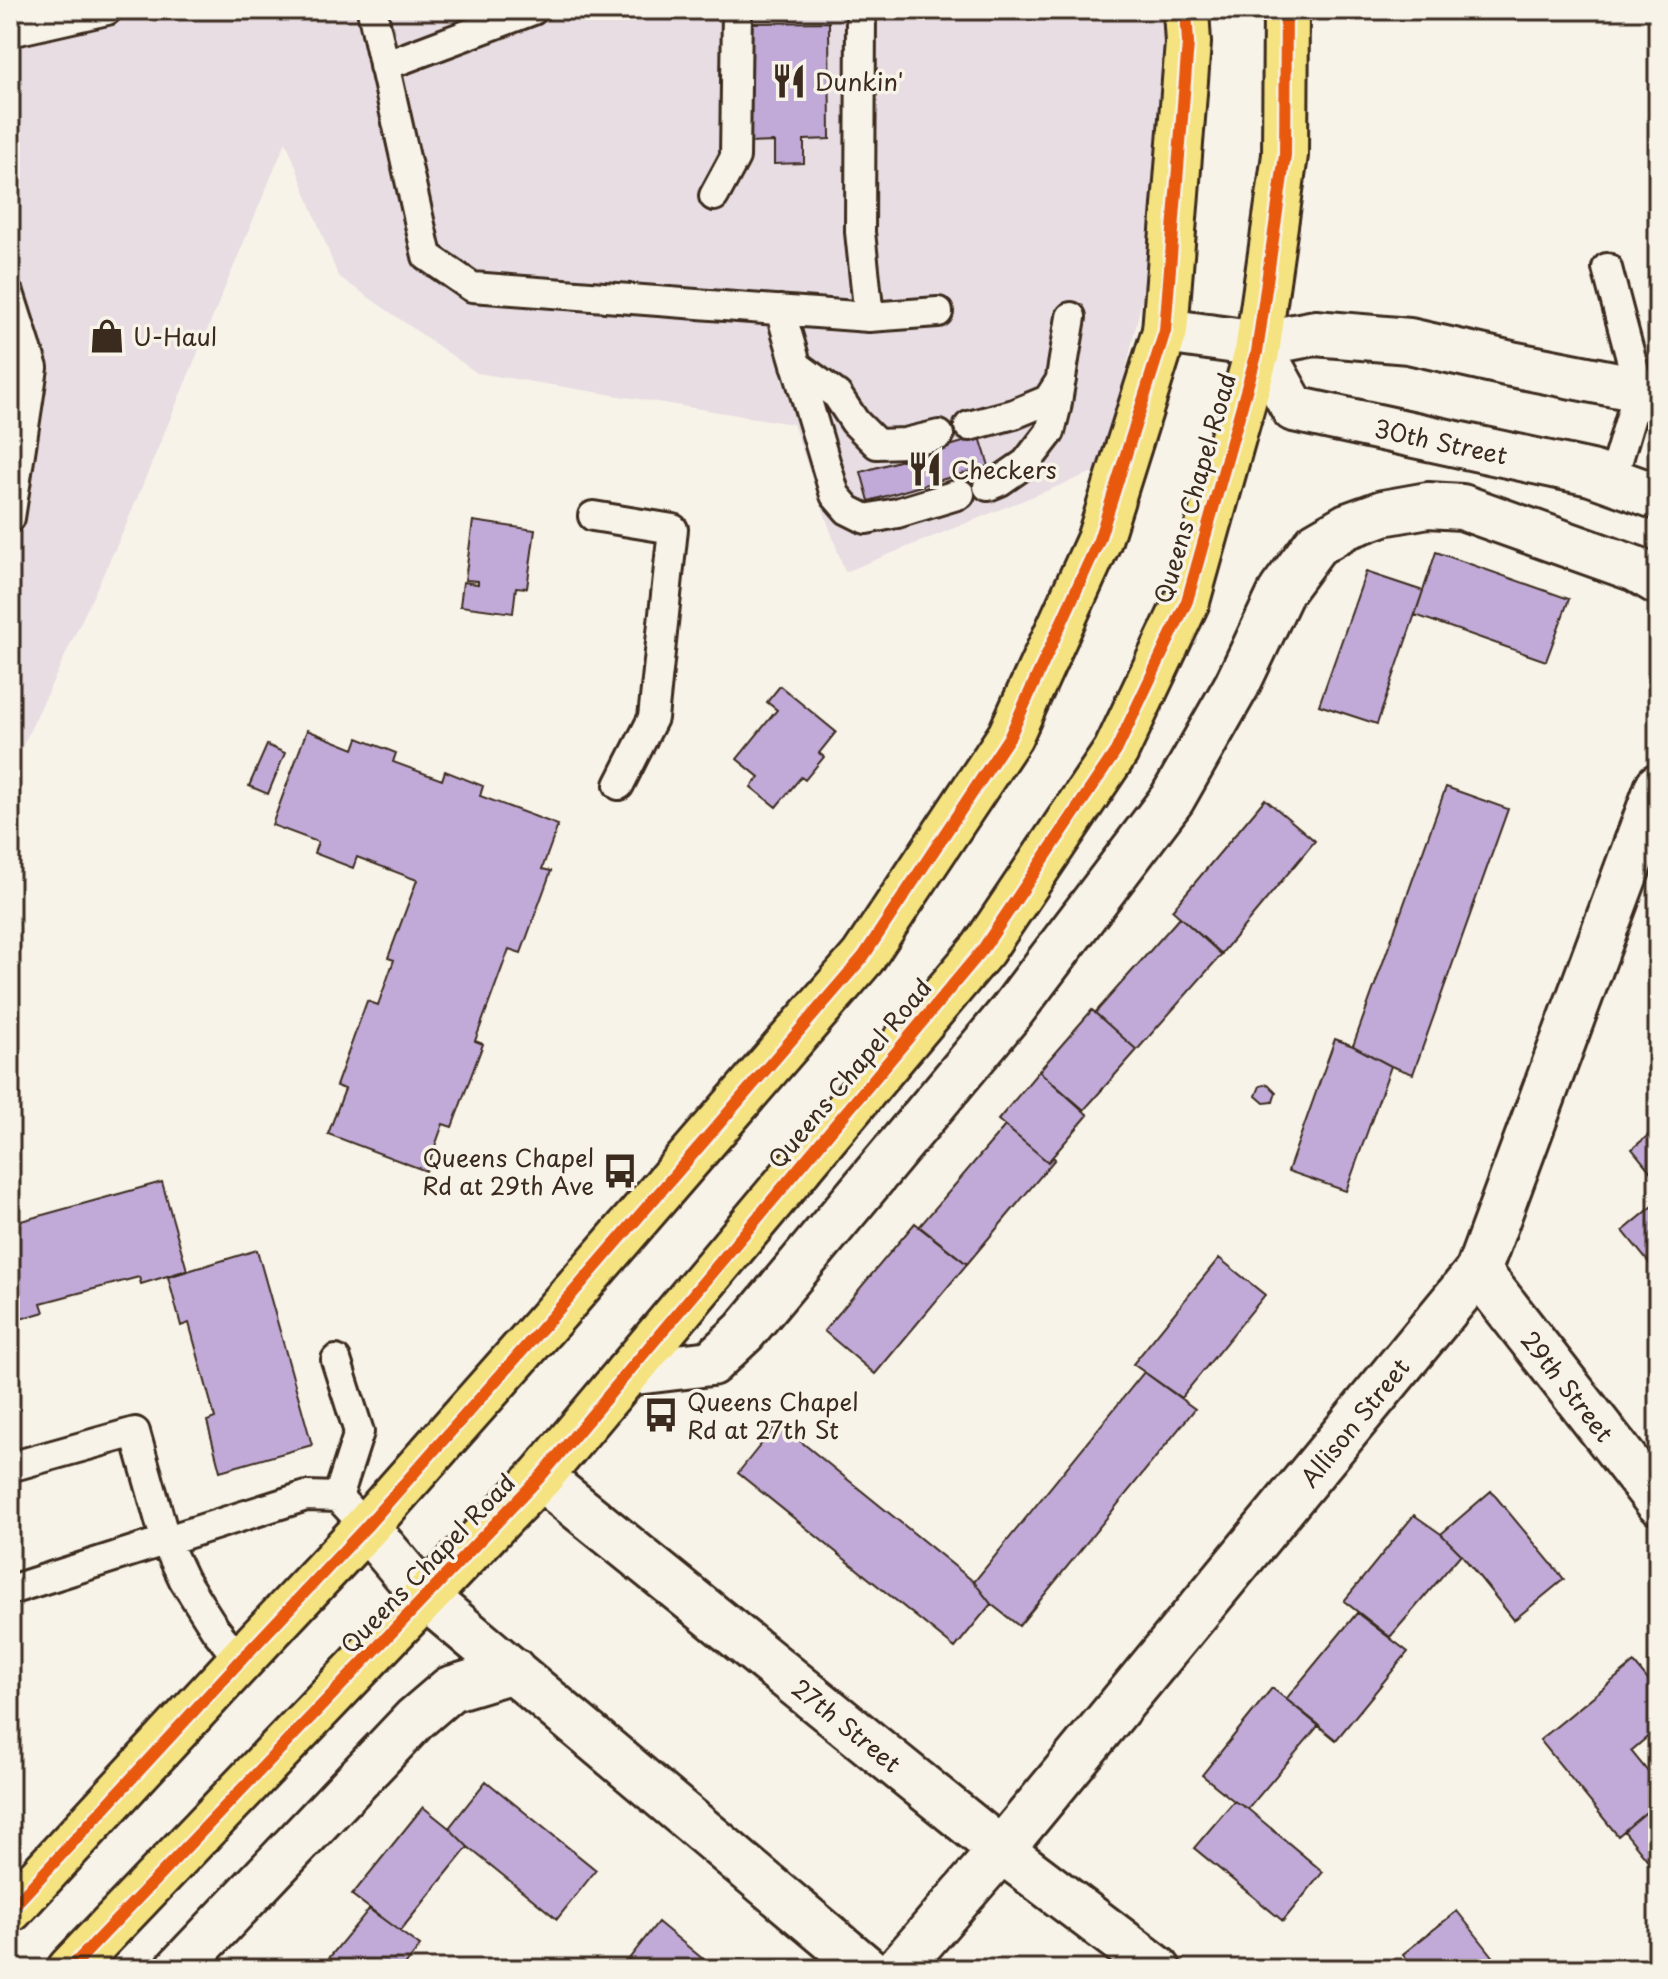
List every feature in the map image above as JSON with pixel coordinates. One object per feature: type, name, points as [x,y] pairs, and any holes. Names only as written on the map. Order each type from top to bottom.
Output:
[{"type":"main road","points":[[10,1910],[240,1661],[352,1512],[562,1306],[863,957],[1010,736],[1099,540],[1165,331],[1188,43],[1186,10]]},
{"type":"main road","name":"Queens Chapel Road","points":[[70,1969],[540,1477],[983,949],[1116,751],[1187,601],[1258,344],[1285,155],[1286,10]]},
{"type":"street","points":[[1165,331],[1258,344],[1315,333],[1409,341],[1648,395]]},
{"type":"street","name":"30th Street","points":[[1258,344],[1294,409],[1591,473],[1658,497]]},
{"type":"street","points":[[627,1373],[711,1363],[744,1332],[1001,1023],[1172,799],[1237,685],[1282,590],[1316,544],[1347,526],[1383,513],[1428,505],[1462,507],[1636,569],[1658,582]]},
{"type":"street","name":"Allison Street","points":[[898,1969],[1001,1850],[1478,1271],[1658,786]]},
{"type":"street","name":"29th Street","points":[[1478,1271],[1658,1502]]},
{"type":"street","name":"27th Street","points":[[540,1477],[1001,1850],[1158,1969]]},
{"type":"street","points":[[352,1512],[425,1597],[867,1969]]},
{"type":"street","points":[[178,1969],[415,1719],[450,1689],[513,1670]]},
{"type":"lane","points":[[10,32],[107,10]]},
{"type":"lane","points":[[372,10],[427,256],[472,287],[869,317],[938,312]]},
{"type":"lane","points":[[384,66],[533,10]]},
{"type":"lane","points":[[714,196],[735,157],[737,10]]},
{"type":"lane","points":[[861,10],[860,232],[869,317]]},
{"type":"lane","points":[[1607,268],[1648,395],[1612,480]]},
{"type":"lane","points":[[10,296],[33,368],[10,518]]},
{"type":"lane","points":[[780,310],[835,495],[848,510],[866,519],[960,494]]},
{"type":"lane","points":[[988,486],[1026,463],[1050,432],[1071,317]]},
{"type":"lane","points":[[796,365],[837,395],[855,422],[877,444],[905,443],[939,435]]},
{"type":"lane","points":[[969,426],[1014,414],[1048,400],[1061,379]]},
{"type":"lane","points":[[593,516],[673,529],[653,718],[619,785]]},
{"type":"lane","points":[[10,1590],[306,1496],[352,1512],[359,1432],[336,1360]]},
{"type":"lane","points":[[10,1467],[135,1432],[166,1542],[184,1580],[240,1661]]},
{"type":"shaded area","points":[[10,10],[1167,10],[1147,277],[1118,404],[1098,470],[845,572],[793,424],[477,373],[338,276],[286,141],[123,532],[10,773]]},
{"type":"building","name":"Dunkin'","points":[[829,22],[830,139],[804,140],[804,163],[774,164],[774,142],[748,143],[747,23]]},
{"type":"building","name":"Checkers","points":[[980,437],[989,466],[869,501],[861,472]]},
{"type":"building","points":[[473,521],[535,530],[527,588],[516,587],[513,613],[460,606],[463,582],[478,584],[478,581],[465,580]]},
{"type":"building","points":[[1436,552],[1569,599],[1546,661],[1415,615]]},
{"type":"building","points":[[1366,572],[1423,591],[1377,724],[1319,705]]},
{"type":"building","points":[[780,686],[836,732],[819,753],[824,757],[805,780],[801,777],[776,807],[751,787],[759,777],[737,759],[777,710],[767,702]]},
{"type":"building","points":[[307,730],[354,749],[358,738],[396,753],[393,762],[442,780],[445,771],[483,786],[480,796],[558,825],[542,869],[551,871],[521,953],[509,949],[475,1041],[483,1044],[452,1127],[443,1124],[426,1171],[328,1134],[345,1089],[336,1086],[367,1001],[378,1005],[394,960],[388,958],[417,880],[357,857],[353,868],[314,853],[318,842],[272,825]]},
{"type":"building","points":[[267,745],[285,753],[268,794],[249,786]]},
{"type":"building","points":[[1446,787],[1508,809],[1413,1074],[1353,1046]]},
{"type":"building","points":[[1265,799],[1315,841],[1221,954],[1172,910]]},
{"type":"building","points":[[1180,917],[1222,954],[1137,1050],[1095,1013]]},
{"type":"building","points":[[1092,1010],[1137,1050],[1084,1110],[1039,1071]]},
{"type":"building","points":[[1335,1039],[1391,1066],[1346,1191],[1288,1171]]},
{"type":"building","points":[[1039,1071],[1088,1115],[1048,1162],[998,1120]]},
{"type":"building","points":[[1268,1084],[1276,1092],[1273,1102],[1264,1103],[1256,1096],[1260,1086]]},
{"type":"building","points":[[1005,1126],[1048,1162],[1053,1157],[1055,1159],[967,1264],[919,1227]]},
{"type":"building","points":[[1658,1127],[1658,1181],[1632,1149]]},
{"type":"building","points":[[162,1182],[187,1270],[141,1284],[139,1277],[41,1303],[44,1312],[10,1322],[10,1224]]},
{"type":"building","points":[[1658,1202],[1658,1274],[1623,1231]]},
{"type":"building","points":[[915,1223],[967,1264],[875,1374],[824,1331]]},
{"type":"building","points":[[257,1250],[312,1445],[220,1471],[207,1421],[215,1418],[189,1323],[181,1326],[168,1277]]},
{"type":"building","points":[[1219,1258],[1265,1295],[1181,1398],[1133,1364]]},
{"type":"building","points":[[1144,1372],[1195,1409],[1019,1626],[991,1604],[974,1582]]},
{"type":"building","points":[[778,1423],[974,1582],[991,1604],[955,1648],[738,1473]]},
{"type":"building","points":[[1491,1491],[1564,1579],[1514,1620],[1441,1534]]},
{"type":"building","points":[[1414,1515],[1441,1534],[1461,1554],[1390,1637],[1344,1601]]},
{"type":"building","points":[[1357,1613],[1408,1652],[1336,1740],[1286,1699]]},
{"type":"building","points":[[1634,1663],[1658,1692],[1658,1728],[1631,1751],[1658,1784],[1658,1802],[1618,1836],[1540,1740]]},
{"type":"building","points":[[1272,1688],[1319,1725],[1248,1809],[1202,1775]]},
{"type":"building","points":[[486,1781],[596,1870],[557,1919],[449,1828]]},
{"type":"building","points":[[1234,1801],[1248,1809],[1323,1872],[1283,1921],[1194,1848]]},
{"type":"building","points":[[1658,1802],[1658,1873],[1624,1831]]},
{"type":"building","points":[[423,1807],[468,1847],[400,1931],[352,1895]]},
{"type":"building","points":[[369,1909],[420,1946],[402,1969],[320,1969]]},
{"type":"building","points":[[1457,1911],[1503,1969],[1415,1969],[1403,1954]]},
{"type":"building","points":[[658,1922],[715,1969],[621,1969]]},
{"type":"cycle path","points":[[10,1910],[366,1527],[863,957],[1010,736],[1099,540],[1165,331],[1188,43],[1186,10]]},
{"type":"cycle path","points":[[70,1969],[540,1477],[983,949],[1116,751],[1187,601],[1257,352],[1285,155],[1286,10]]},
{"type":"place","name":"Dunkin'","points":[[789,81]]},
{"type":"place","name":"U-Haul","points":[[107,336]]},
{"type":"place","name":"Checkers","points":[[925,469]]},
{"type":"place","name":"Queens Chapel Rd at 29th Ave","points":[[620,1171]]},
{"type":"place","name":"Queens Chapel Rd at 27th St","points":[[661,1415]]}]
